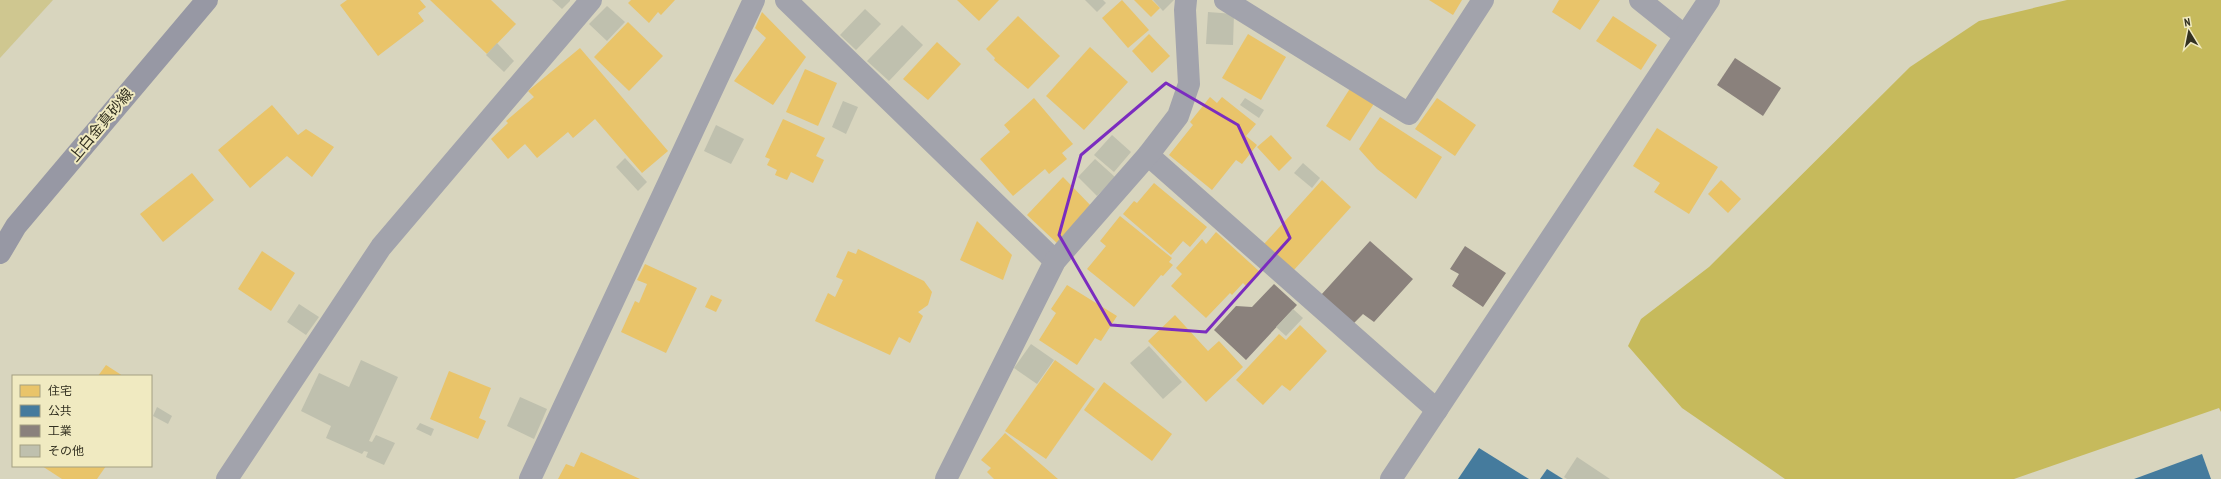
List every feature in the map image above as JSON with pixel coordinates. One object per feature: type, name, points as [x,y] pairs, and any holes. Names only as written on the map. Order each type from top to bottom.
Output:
[{"type":"main road","name":"上白金真砂線","points":[[0,253],[16,226],[207,0]]},
{"type":"street","points":[[227,479],[381,247],[591,0]]},
{"type":"street","points":[[530,479],[754,0]]},
{"type":"street","points":[[786,0],[1055,261]]},
{"type":"street","points":[[946,479],[1055,261],[1148,155],[1178,116],[1189,84],[1184,10],[1186,0]]},
{"type":"street","points":[[1225,0],[1409,114],[1483,0]]},
{"type":"street","points":[[1640,0],[1685,36]]},
{"type":"street","points":[[1391,479],[1709,0]]},
{"type":"street","points":[[1148,155],[1437,410]]},
{"type":"highlighted area","points":[[1166,83],[1238,125],[1290,238],[1206,332],[1111,325],[1059,235],[1081,155]]},
{"type":"shaded area","points":[[0,0],[53,0],[0,58]]},
{"type":"shaded area","points":[[2067,0],[2221,0],[2221,412],[2219,408],[2014,479],[1785,479],[1682,408],[1628,346],[1641,319],[1709,267],[1910,67],[1979,21]]},
{"type":"building: 住宅","points":[[347,0],[420,0],[426,7],[418,13],[424,21],[378,56],[340,5]]},
{"type":"building: 住宅","points":[[430,0],[491,0],[516,24],[487,54]]},
{"type":"building: 住宅","points":[[631,0],[675,0],[661,15],[658,12],[649,23],[628,3]]},
{"type":"building: 住宅","points":[[957,0],[999,0],[979,21]]},
{"type":"building: 住宅","points":[[1122,0],[1149,30],[1128,48],[1102,18]]},
{"type":"building: 住宅","points":[[1134,0],[1152,0],[1160,8],[1151,17]]},
{"type":"building: 住宅","points":[[1429,0],[1462,0],[1453,15]]},
{"type":"building: 住宅","points":[[1559,0],[1600,0],[1580,30],[1552,12]]},
{"type":"building: 住宅","points":[[762,12],[806,57],[773,105],[734,81],[766,38],[755,28]]},
{"type":"building: 住宅","points":[[1018,16],[1060,56],[1028,89],[994,60],[995,58],[986,49]]},
{"type":"building: 住宅","points":[[1613,16],[1657,45],[1641,70],[1596,41]]},
{"type":"building: 住宅","points":[[628,22],[663,56],[629,91],[594,57]]},
{"type":"building: 住宅","points":[[1149,34],[1170,56],[1152,73],[1132,51]]},
{"type":"building: 住宅","points":[[1248,34],[1286,57],[1261,100],[1222,78]]},
{"type":"building: 住宅","points":[[937,42],[961,64],[928,100],[903,79]]},
{"type":"building: 住宅","points":[[1090,47],[1128,82],[1084,130],[1046,96]]},
{"type":"building: 住宅","points":[[580,48],[668,151],[642,173],[595,119],[573,138],[568,132],[537,158],[525,144],[508,159],[491,139],[508,123],[506,121],[534,97],[528,91]]},
{"type":"building: 住宅","points":[[805,69],[837,83],[818,126],[786,112]]},
{"type":"building: 住宅","points":[[1351,87],[1375,102],[1350,141],[1326,126]]},
{"type":"building: 住宅","points":[[1210,97],[1217,103],[1222,97],[1256,124],[1246,136],[1257,145],[1242,164],[1236,160],[1212,190],[1169,155],[1193,125],[1190,122]]},
{"type":"building: 住宅","points":[[1034,98],[1073,144],[1062,153],[1067,159],[1049,174],[1045,169],[1013,196],[980,159],[1010,132],[1004,125]]},
{"type":"building: 住宅","points":[[1437,98],[1476,125],[1455,156],[1415,129]]},
{"type":"building: 住宅","points":[[272,105],[298,135],[306,129],[334,147],[312,177],[287,156],[250,188],[218,150]]},
{"type":"building: 住宅","points":[[1380,117],[1442,157],[1416,199],[1377,169],[1359,149]]},
{"type":"building: 住宅","points":[[783,119],[825,138],[816,156],[824,160],[813,183],[791,172],[787,180],[775,175],[777,170],[767,165],[770,159],[765,157]]},
{"type":"building: 住宅","points":[[1657,128],[1718,167],[1689,214],[1654,192],[1660,183],[1633,166]]},
{"type":"building: 住宅","points":[[1271,135],[1292,158],[1279,171],[1257,147]]},
{"type":"building: 住宅","points":[[192,173],[214,200],[163,242],[140,214]]},
{"type":"building: 住宅","points":[[1063,177],[1094,209],[1059,245],[1027,215]]},
{"type":"building: 住宅","points":[[1322,180],[1351,207],[1293,271],[1264,244]]},
{"type":"building: 住宅","points":[[1721,180],[1741,199],[1728,213],[1708,194]]},
{"type":"building: 住宅","points":[[1154,183],[1207,227],[1190,247],[1183,241],[1171,255],[1123,214],[1134,201],[1137,203]]},
{"type":"building: 住宅","points":[[1120,216],[1172,258],[1169,262],[1173,265],[1163,276],[1161,275],[1134,307],[1087,269],[1106,246],[1100,241]]},
{"type":"building: 住宅","points":[[977,221],[1012,255],[1003,280],[960,260]]},
{"type":"building: 住宅","points":[[1216,232],[1260,272],[1247,287],[1243,283],[1232,295],[1230,293],[1206,318],[1171,286],[1182,274],[1176,268],[1202,239],[1206,244]]},
{"type":"building: 住宅","points":[[858,249],[924,281],[932,292],[928,305],[918,312],[923,316],[910,343],[899,337],[890,355],[815,321],[828,293],[835,297],[843,280],[836,277],[848,251],[856,254]]},
{"type":"building: 住宅","points":[[262,251],[295,273],[271,311],[238,289]]},
{"type":"building: 住宅","points":[[645,264],[697,288],[666,353],[621,332],[635,301],[639,303],[647,284],[637,280]]},
{"type":"building: 住宅","points":[[1067,285],[1117,316],[1101,341],[1095,338],[1077,365],[1039,340],[1056,313],[1051,309]]},
{"type":"building: 住宅","points":[[711,295],[722,300],[716,312],[705,307]]},
{"type":"building: 住宅","points":[[1175,315],[1208,351],[1219,341],[1243,367],[1206,402],[1148,341]]},
{"type":"building: 住宅","points":[[1300,325],[1327,351],[1290,391],[1282,385],[1263,405],[1236,380],[1279,334],[1286,340]]},
{"type":"building: 住宅","points":[[1055,360],[1095,389],[1046,459],[1005,431]]},
{"type":"building: 住宅","points":[[106,365],[121,375],[99,375]]},
{"type":"building: 住宅","points":[[449,371],[491,388],[479,418],[486,421],[478,439],[430,419]]},
{"type":"building: 住宅","points":[[1104,382],[1172,434],[1152,461],[1084,410]]},
{"type":"building: 住宅","points":[[1005,433],[1058,479],[994,479],[987,472],[991,468],[981,460]]},
{"type":"building: 住宅","points":[[581,452],[640,479],[558,479],[566,464],[574,467]]},
{"type":"building: 住宅","points":[[44,467],[105,467],[97,479],[62,479]]},
{"type":"building: 公共","points":[[1479,448],[1529,479],[1458,479]]},
{"type":"building: 公共","points":[[2202,454],[2211,479],[2134,479]]},
{"type":"building: 公共","points":[[1547,469],[1563,479],[1540,479]]},
{"type":"building: 工業","points":[[1735,58],[1781,88],[1763,116],[1717,85]]},
{"type":"building: 工業","points":[[1370,241],[1413,279],[1374,322],[1363,314],[1353,324],[1321,295]]},
{"type":"building: 工業","points":[[1465,246],[1506,273],[1483,307],[1452,286],[1459,274],[1450,269]]},
{"type":"building: 工業","points":[[1274,284],[1297,305],[1246,360],[1214,330],[1236,306],[1252,307]]},
{"type":"building: その他","points":[[552,0],[570,0],[570,1],[562,9]]},
{"type":"building: その他","points":[[1085,0],[1103,0],[1106,3],[1097,12]]},
{"type":"building: その他","points":[[1153,0],[1174,0],[1163,11]]},
{"type":"building: その他","points":[[607,6],[625,22],[607,41],[589,24]]},
{"type":"building: その他","points":[[865,9],[881,24],[856,50],[840,35]]},
{"type":"building: その他","points":[[1208,12],[1234,14],[1233,45],[1206,44]]},
{"type":"building: その他","points":[[902,25],[923,45],[889,81],[867,61]]},
{"type":"building: その他","points":[[497,43],[514,61],[504,72],[486,55]]},
{"type":"building: その他","points":[[1245,98],[1264,110],[1259,118],[1240,105]]},
{"type":"building: その他","points":[[843,101],[858,107],[846,134],[832,127]]},
{"type":"building: その他","points":[[716,125],[744,139],[731,164],[704,151]]},
{"type":"building: その他","points":[[1112,135],[1131,152],[1114,172],[1094,155]]},
{"type":"building: その他","points":[[625,158],[647,182],[638,191],[616,167]]},
{"type":"building: その他","points":[[1095,159],[1115,177],[1097,196],[1078,177]]},
{"type":"building: その他","points":[[1303,163],[1320,178],[1312,188],[1294,173]]},
{"type":"building: その他","points":[[299,304],[319,317],[306,335],[287,322]]},
{"type":"building: その他","points":[[1293,309],[1303,318],[1286,336],[1276,327]]},
{"type":"building: その他","points":[[1031,344],[1054,360],[1037,384],[1014,368]]},
{"type":"building: その他","points":[[1149,346],[1182,382],[1163,399],[1130,363]]},
{"type":"building: その他","points":[[361,360],[398,377],[369,441],[372,442],[376,435],[395,443],[384,465],[366,457],[368,452],[364,451],[362,454],[326,438],[331,426],[301,411],[319,373],[349,387]]},
{"type":"building: その他","points":[[520,397],[547,409],[534,439],[507,426]]},
{"type":"building: その他","points":[[157,407],[172,416],[168,424],[153,416]]},
{"type":"building: その他","points":[[420,423],[434,429],[431,436],[416,429]]},
{"type":"building: その他","points":[[1577,457],[1610,479],[1567,479],[1564,477]]}]
